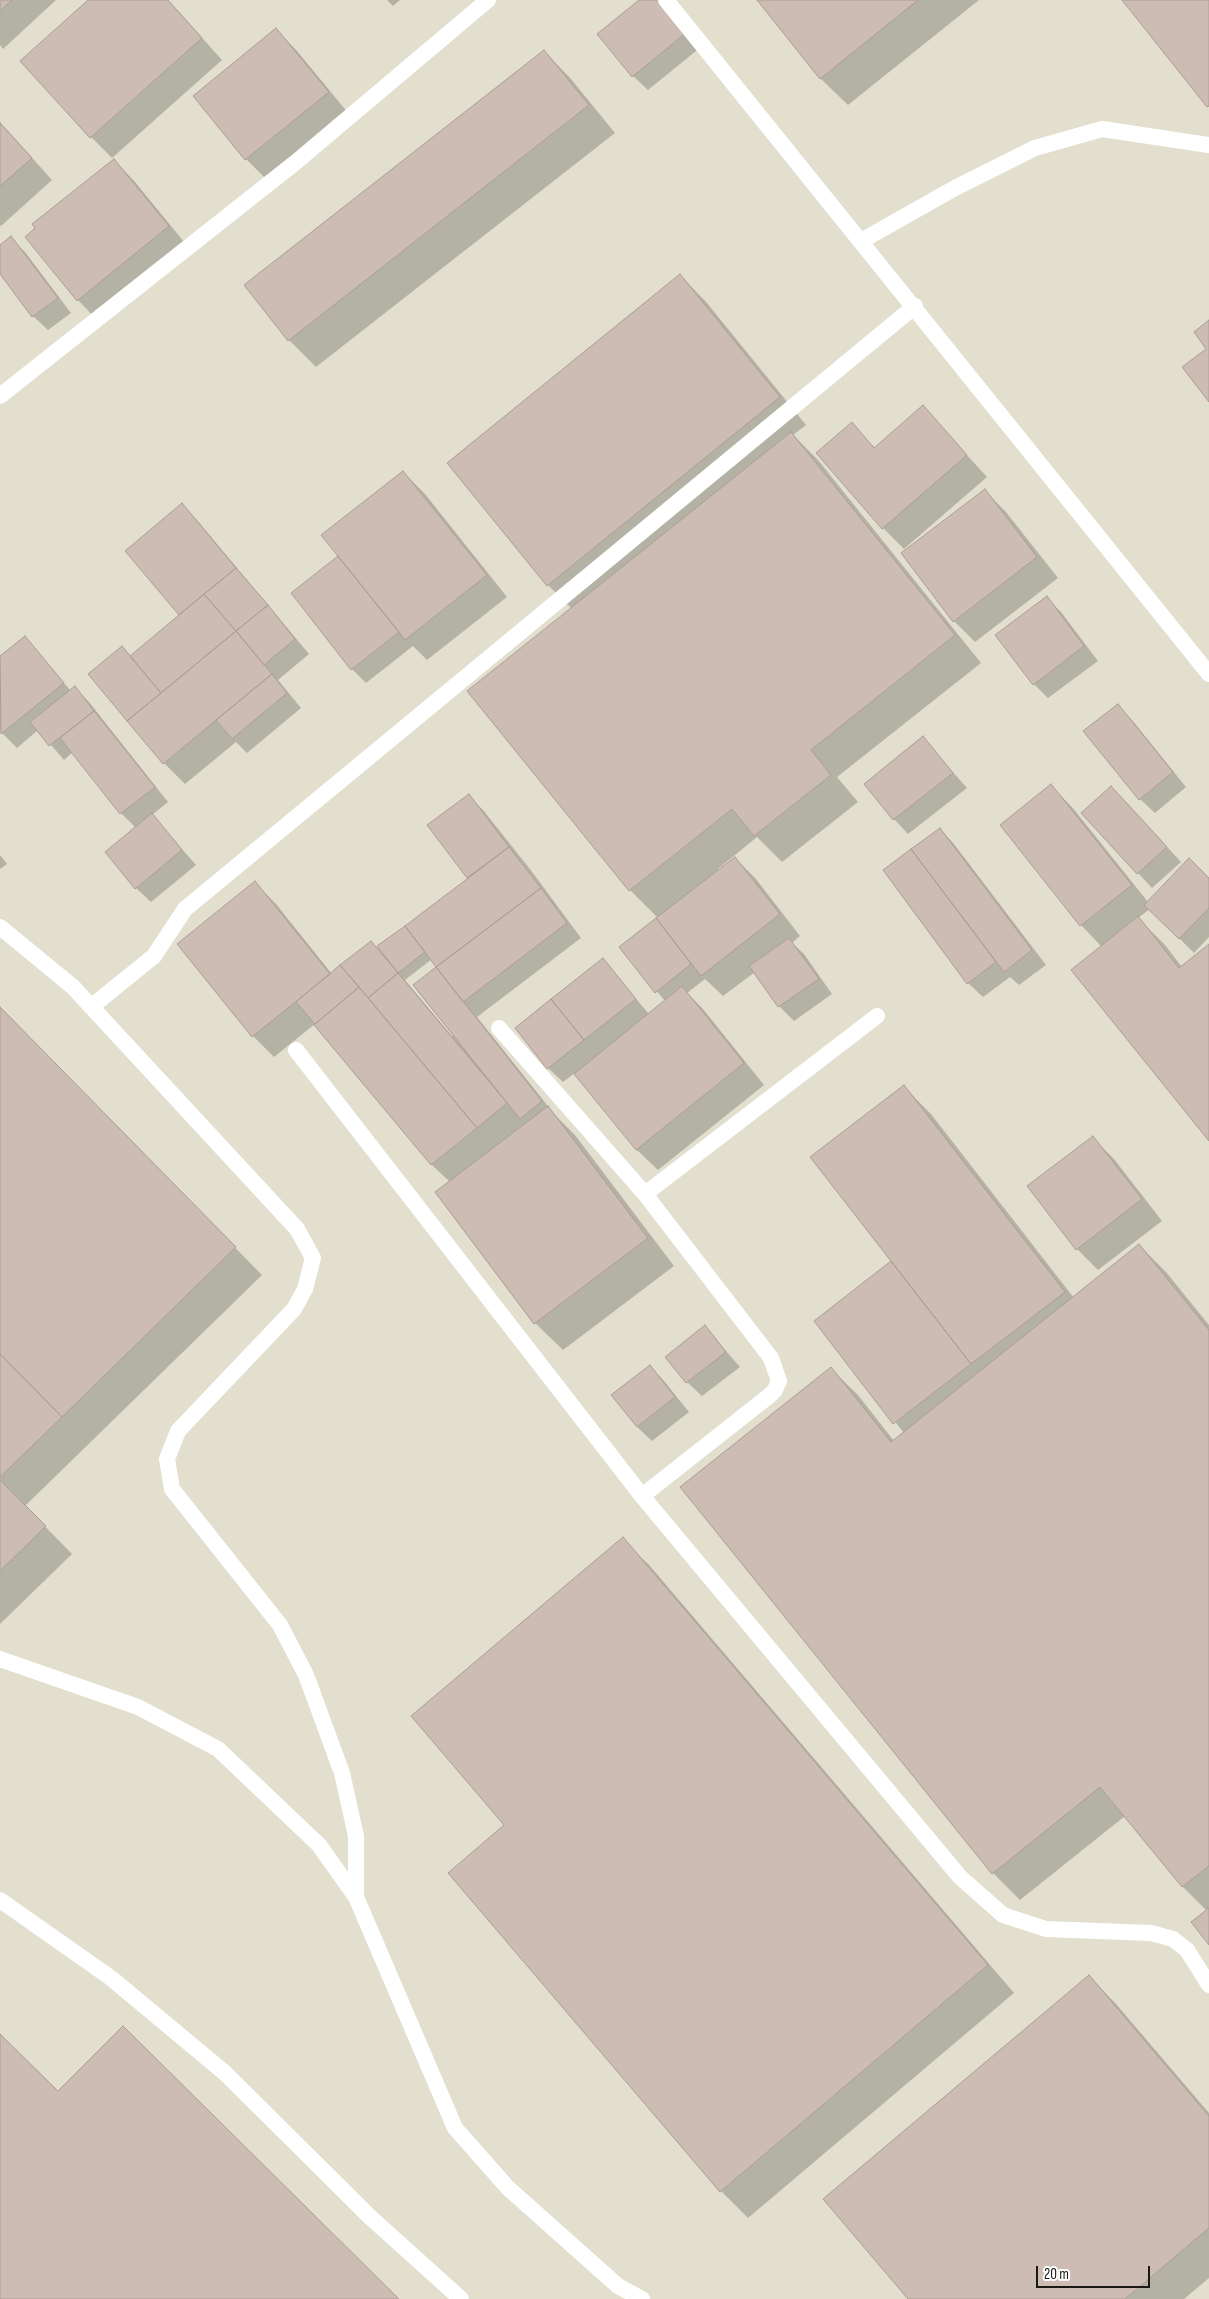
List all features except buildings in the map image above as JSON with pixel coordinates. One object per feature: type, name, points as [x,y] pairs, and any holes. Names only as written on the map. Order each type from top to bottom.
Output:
[{"type":"lane","points":[[0,396],[296,162],[488,0]]},
{"type":"lane","points":[[666,0],[1209,674]]},
{"type":"lane","points":[[861,241],[955,188],[1035,148],[1102,129],[1209,145]]},
{"type":"lane","points":[[91,1007],[154,956],[185,909],[914,306]]},
{"type":"lane","points":[[0,927],[73,987],[297,1229],[313,1258],[305,1290],[294,1309],[178,1431],[167,1459],[172,1489],[280,1625],[306,1675],[342,1773],[356,1836],[356,1897]]},
{"type":"lane","points":[[645,1194],[877,1016]]},
{"type":"lane","points":[[499,1028],[645,1194],[770,1358],[780,1381],[769,1396],[642,1496]]},
{"type":"lane","points":[[296,1050],[642,1496],[960,1877],[1003,1914],[1046,1929],[1151,1933],[1173,1939],[1187,1950],[1209,1985]]},
{"type":"lane","points":[[0,1659],[138,1707],[218,1749],[319,1845],[356,1897],[455,2128],[508,2188],[618,2286],[642,2299]]},
{"type":"lane","points":[[0,1900],[111,1978],[225,2073],[370,2217],[461,2299]]}]
